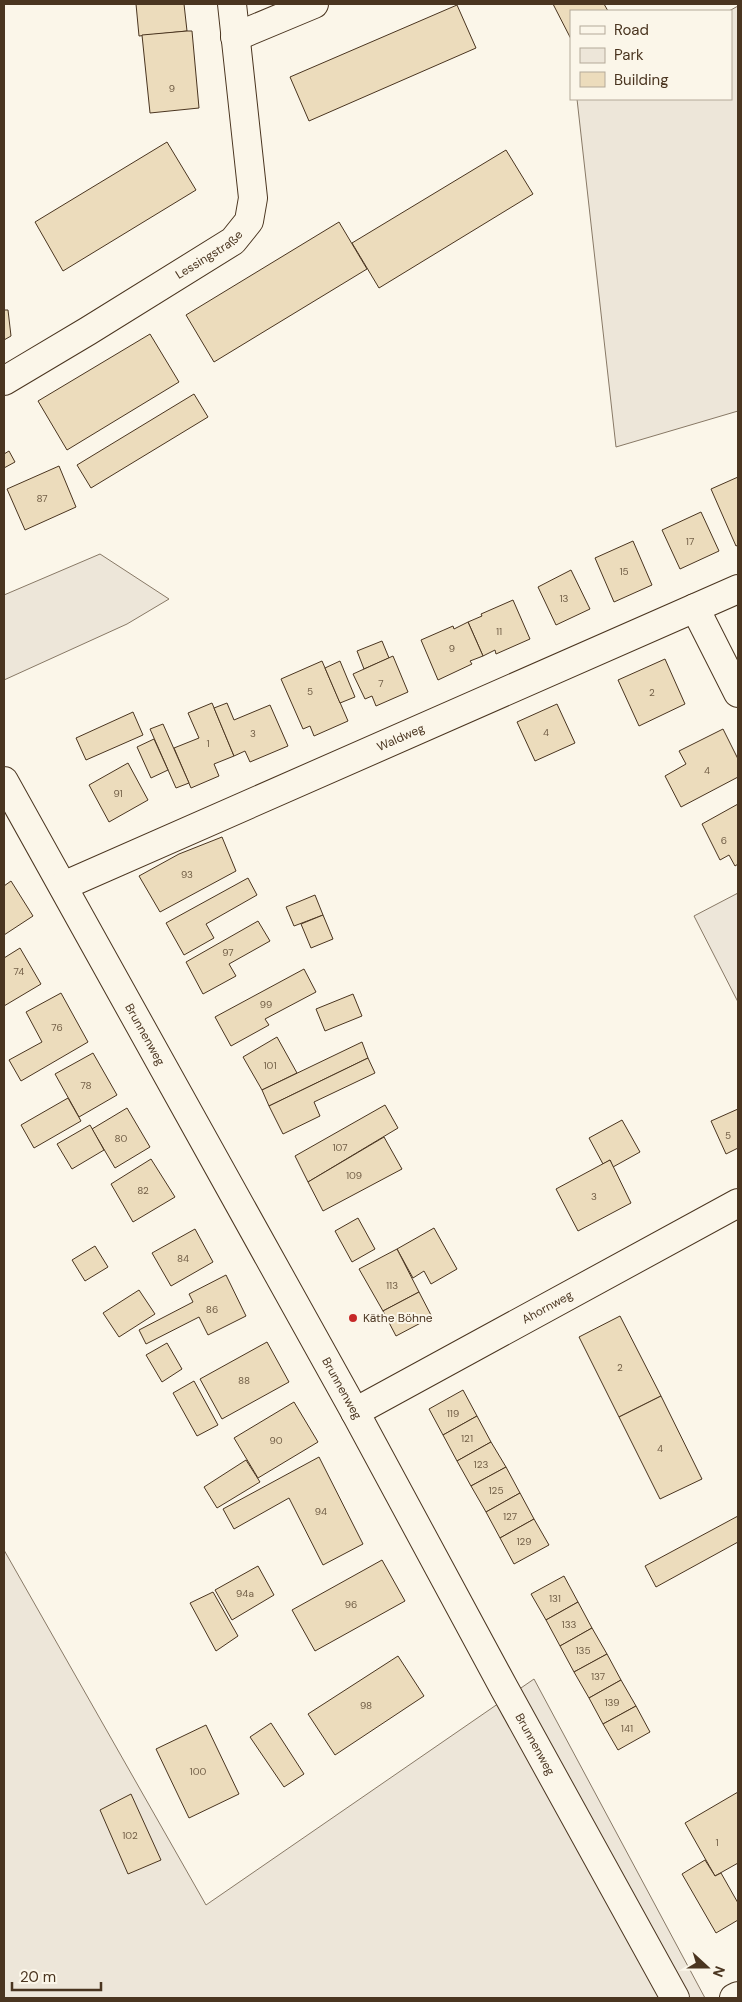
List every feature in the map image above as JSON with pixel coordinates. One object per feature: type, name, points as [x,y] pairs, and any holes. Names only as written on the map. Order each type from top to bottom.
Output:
[{"type":"street","name":"Lessingstraße","points":[[4,381],[233,241],[249,221],[253,198],[232,4]]},
{"type":"street","points":[[235,37],[314,4]]},
{"type":"street","name":"Waldweg","points":[[63,886],[738,589]]},
{"type":"street","points":[[695,608],[738,693]]},
{"type":"street","name":"Brunnenweg","points":[[4,781],[355,1412],[674,1998]]},
{"type":"street","name":"Ahornweg","points":[[355,1412],[738,1203]]},
{"type":"street","points":[[734,1998],[738,1996]]},
{"type":"green space","points":[[738,6],[738,411],[616,447],[577,100],[732,100],[731,10]]},
{"type":"green space","points":[[100,554],[169,599],[127,624],[4,680],[4,595]]},
{"type":"green space","points":[[738,893],[738,1002],[694,916]]},
{"type":"green space","points":[[4,1550],[206,1905],[534,1679],[705,1998],[4,1998]]},
{"type":"building","points":[[136,4],[184,4],[187,31],[139,36]]},
{"type":"building","points":[[553,4],[604,4],[607,10],[570,10],[570,37]]},
{"type":"building","points":[[457,5],[476,48],[309,121],[290,77]]},
{"type":"building","points":[[192,31],[199,108],[150,113],[142,35]]},
{"type":"building","points":[[167,142],[196,190],[63,271],[35,222]]},
{"type":"building","points":[[506,150],[533,194],[379,288],[352,243]]},
{"type":"building","points":[[339,222],[367,269],[214,362],[186,315]]},
{"type":"building","points":[[4,310],[8,310],[11,336],[4,340]]},
{"type":"building","points":[[150,334],[179,382],[67,450],[38,401]]},
{"type":"building","points":[[194,394],[208,417],[91,488],[77,465]]},
{"type":"building","points":[[9,451],[15,462],[4,468],[4,454]]},
{"type":"building","points":[[59,466],[76,507],[25,530],[7,489]]},
{"type":"building","points":[[738,477],[738,545],[736,546],[711,489]]},
{"type":"building","points":[[701,512],[719,551],[680,569],[662,530]]},
{"type":"building","points":[[633,541],[652,585],[614,602],[595,558]]},
{"type":"building","points":[[571,570],[590,609],[556,625],[538,587]]},
{"type":"building","points":[[513,600],[530,639],[496,654],[495,650],[483,656],[468,622]]},
{"type":"building","points":[[468,622],[483,656],[470,661],[472,664],[438,680],[421,640],[453,626],[454,629]]},
{"type":"building","points":[[382,641],[389,658],[364,669],[357,651]]},
{"type":"building","points":[[393,656],[408,692],[376,706],[372,696],[365,699],[353,674]]},
{"type":"building","points":[[665,659],[685,704],[639,726],[618,680]]},
{"type":"building","points":[[322,661],[348,721],[314,736],[310,726],[303,729],[281,679]]},
{"type":"building","points":[[340,661],[355,697],[340,703],[325,668]]},
{"type":"building","points":[[212,703],[234,756],[214,764],[219,776],[191,788],[174,748],[199,738],[188,713]]},
{"type":"building","points":[[227,703],[234,720],[270,705],[288,746],[250,762],[245,751],[234,756],[214,708]]},
{"type":"building","points":[[557,704],[575,743],[535,761],[517,722]]},
{"type":"building","points":[[133,712],[143,735],[86,760],[76,738]]},
{"type":"building","points":[[163,724],[189,783],[176,788],[150,729]]},
{"type":"building","points":[[723,729],[738,759],[738,777],[681,807],[665,776],[686,764],[679,751]]},
{"type":"building","points":[[154,739],[168,770],[151,778],[137,747]]},
{"type":"building","points":[[128,763],[148,800],[109,822],[89,785]]},
{"type":"building","points":[[738,804],[738,864],[735,866],[729,855],[720,860],[702,824]]},
{"type":"building","points":[[222,837],[236,871],[160,912],[139,876],[179,854]]},
{"type":"building","points":[[248,878],[257,895],[206,924],[214,938],[184,955],[166,923]]},
{"type":"building","points":[[11,881],[33,916],[4,935],[4,886]]},
{"type":"building","points":[[315,895],[323,915],[294,926],[286,907]]},
{"type":"building","points":[[323,915],[333,939],[311,948],[301,924]]},
{"type":"building","points":[[258,921],[270,941],[229,964],[236,976],[203,994],[186,962]]},
{"type":"building","points":[[20,948],[41,984],[4,1006],[4,958]]},
{"type":"building","points":[[304,969],[316,992],[265,1019],[269,1025],[231,1046],[215,1017]]},
{"type":"building","points":[[61,993],[88,1042],[21,1081],[9,1060],[42,1042],[26,1012]]},
{"type":"building","points":[[353,994],[362,1016],[325,1031],[316,1009]]},
{"type":"building","points":[[277,1037],[297,1073],[262,1090],[243,1057]]},
{"type":"building","points":[[362,1042],[368,1058],[269,1106],[262,1090]]},
{"type":"building","points":[[93,1053],[117,1095],[79,1117],[55,1074]]},
{"type":"building","points":[[368,1058],[375,1073],[314,1102],[320,1116],[283,1134],[269,1106]]},
{"type":"building","points":[[68,1098],[81,1121],[34,1148],[21,1125]]},
{"type":"building","points":[[385,1105],[398,1128],[308,1182],[295,1156]]},
{"type":"building","points":[[127,1108],[150,1147],[115,1168],[92,1129]]},
{"type":"building","points":[[738,1109],[738,1148],[726,1154],[711,1121]]},
{"type":"building","points":[[622,1120],[640,1152],[613,1167],[610,1160],[603,1164],[589,1138]]},
{"type":"building","points":[[90,1125],[104,1150],[72,1169],[57,1144]]},
{"type":"building","points":[[384,1137],[402,1169],[323,1211],[308,1182]]},
{"type":"building","points":[[151,1159],[175,1197],[133,1222],[111,1184]]},
{"type":"building","points":[[610,1160],[631,1203],[578,1231],[556,1189]]},
{"type":"building","points":[[358,1218],[375,1249],[352,1262],[335,1231]]},
{"type":"building","points":[[434,1228],[457,1269],[431,1284],[424,1271],[413,1278],[397,1249]]},
{"type":"building","points":[[195,1229],[213,1262],[171,1286],[152,1253]]},
{"type":"building","points":[[95,1246],[108,1267],[85,1281],[72,1260]]},
{"type":"building","points":[[397,1249],[419,1292],[383,1311],[359,1269]]},
{"type":"building","points":[[226,1275],[246,1316],[208,1335],[199,1317],[146,1344],[139,1330],[193,1302],[189,1294]]},
{"type":"building","points":[[139,1290],[155,1314],[119,1337],[103,1313]]},
{"type":"building","points":[[419,1292],[432,1317],[396,1336],[383,1311]]},
{"type":"building","points":[[620,1316],[661,1396],[619,1417],[579,1337]]},
{"type":"building","points":[[267,1342],[289,1382],[222,1419],[200,1379]]},
{"type":"building","points":[[167,1343],[182,1369],[162,1382],[146,1355]]},
{"type":"building","points":[[194,1381],[218,1425],[197,1436],[173,1393]]},
{"type":"building","points":[[463,1390],[477,1416],[443,1435],[429,1409]]},
{"type":"building","points":[[661,1396],[702,1479],[660,1499],[619,1417]]},
{"type":"building","points":[[294,1402],[318,1442],[258,1478],[234,1438]]},
{"type":"building","points":[[477,1416],[491,1442],[457,1461],[443,1435]]},
{"type":"building","points":[[491,1442],[506,1467],[471,1486],[457,1461]]},
{"type":"building","points":[[319,1457],[363,1544],[323,1565],[289,1498],[234,1529],[223,1509]]},
{"type":"building","points":[[246,1460],[260,1482],[217,1508],[204,1487]]},
{"type":"building","points":[[506,1467],[520,1493],[486,1512],[471,1486]]},
{"type":"building","points":[[520,1493],[534,1519],[500,1538],[486,1512]]},
{"type":"building","points":[[738,1516],[738,1542],[656,1587],[645,1566]]},
{"type":"building","points":[[534,1519],[549,1545],[514,1564],[500,1538]]},
{"type":"building","points":[[382,1560],[405,1601],[315,1651],[292,1610]]},
{"type":"building","points":[[258,1566],[274,1595],[232,1620],[215,1590]]},
{"type":"building","points":[[564,1576],[578,1602],[546,1620],[531,1594]]},
{"type":"building","points":[[213,1592],[238,1636],[216,1651],[190,1603]]},
{"type":"building","points":[[578,1602],[592,1628],[560,1646],[546,1620]]},
{"type":"building","points":[[592,1628],[607,1654],[574,1672],[560,1646]]},
{"type":"building","points":[[607,1654],[621,1680],[589,1698],[574,1672]]},
{"type":"building","points":[[398,1656],[424,1696],[335,1755],[308,1714]]},
{"type":"building","points":[[621,1680],[636,1706],[603,1724],[589,1698]]},
{"type":"building","points":[[636,1706],[650,1732],[618,1750],[603,1724]]},
{"type":"building","points":[[271,1723],[304,1774],[284,1787],[250,1737]]},
{"type":"building","points":[[206,1725],[239,1794],[189,1818],[156,1749]]},
{"type":"building","points":[[738,1792],[738,1863],[715,1876],[685,1823]]},
{"type":"building","points":[[131,1794],[161,1860],[128,1874],[100,1810]]},
{"type":"building","points":[[705,1860],[715,1876],[721,1873],[738,1903],[738,1920],[716,1933],[682,1874]]},
{"type":"place","name":"Käthe Böhne","points":[[353,1318]]}]
